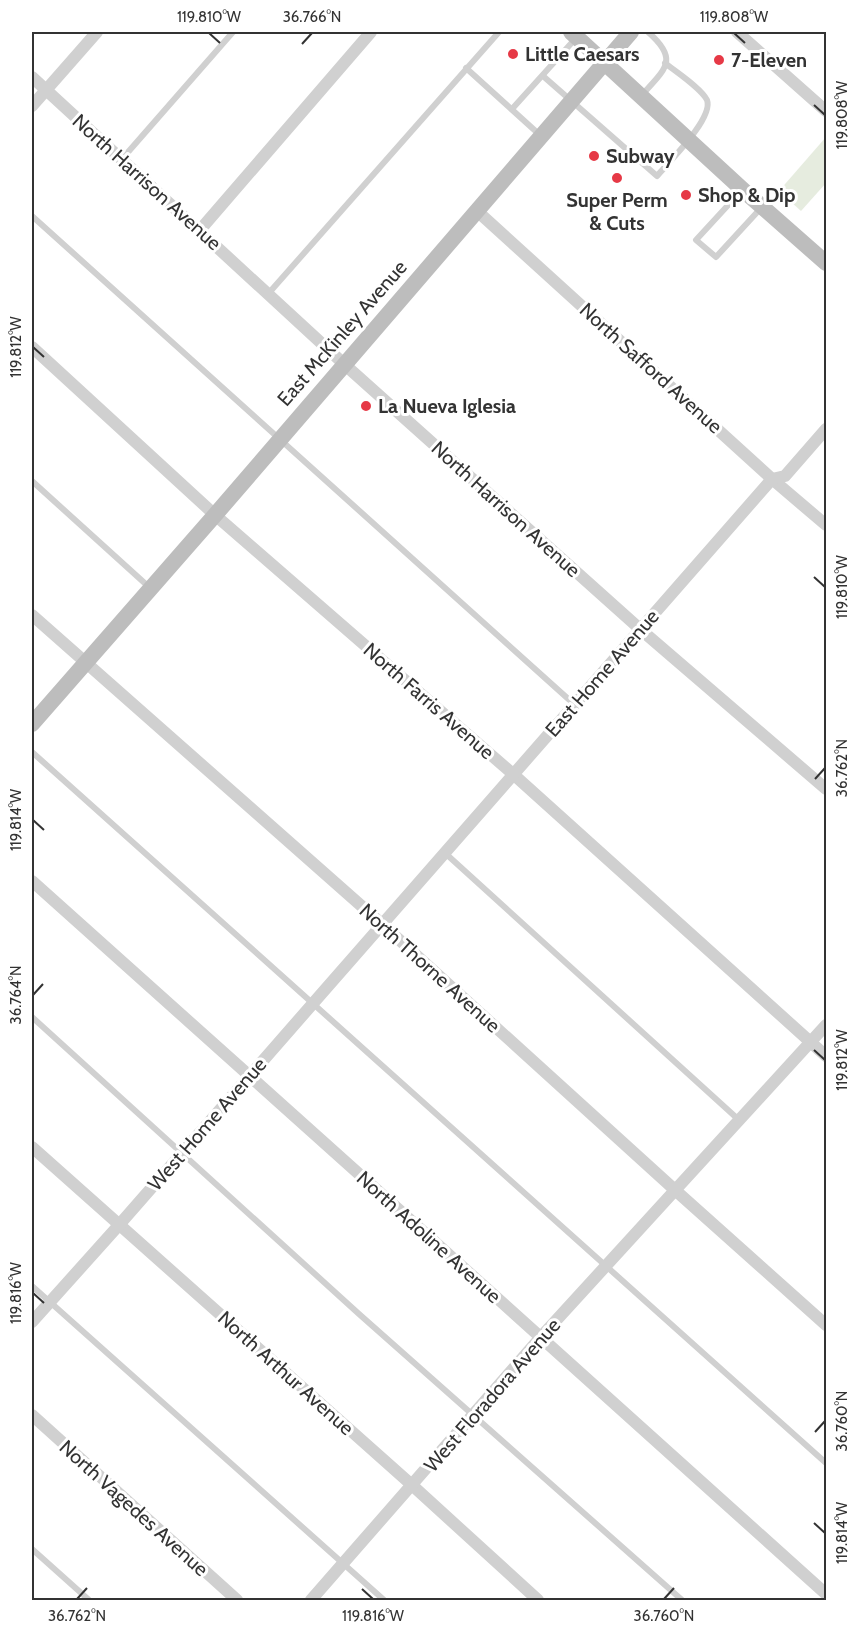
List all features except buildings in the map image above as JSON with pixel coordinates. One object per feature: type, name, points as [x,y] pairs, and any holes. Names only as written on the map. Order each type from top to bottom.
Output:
[{"type":"main road","name":"East McKinley Avenue","points":[[32,724],[631,32]]},
{"type":"main road","points":[[574,34],[826,263]]},
{"type":"street","points":[[32,106],[97,32]]},
{"type":"street","points":[[200,230],[371,32]]},
{"type":"street","points":[[737,32],[826,111]]},
{"type":"street","name":"North Harrison Avenue","points":[[32,77],[344,364],[640,629],[826,789]]},
{"type":"street","name":"North Safford Avenue","points":[[476,210],[772,479],[826,525]]},
{"type":"street","name":"North Farris Avenue","points":[[32,346],[215,514],[513,774],[826,1056]]},
{"type":"street","name":"East Home Avenue","points":[[383,925],[772,479],[785,476],[826,429]]},
{"type":"street","name":"North Thorne Avenue","points":[[32,615],[383,925],[826,1324]]},
{"type":"street","name":"North Adoline Avenue","points":[[32,881],[826,1594]]},
{"type":"street","name":"West Home Avenue","points":[[32,1322],[383,925]]},
{"type":"street","name":"West Floradora Avenue","points":[[311,1600],[540,1338],[826,1025]]},
{"type":"street","name":"North Arthur Avenue","points":[[32,1147],[538,1600]]},
{"type":"street","name":"North Vagedes Avenue","points":[[32,1415],[237,1600]]},
{"type":"lane","points":[[122,159],[233,32]]},
{"type":"lane","points":[[268,294],[499,32]]},
{"type":"lane","points":[[641,95],[664,70],[666,55],[663,44],[648,32]]},
{"type":"lane","points":[[512,109],[543,76],[574,34]]},
{"type":"lane","points":[[543,76],[657,176],[689,140],[705,114],[706,99],[665,63]]},
{"type":"lane","points":[[466,69],[541,136]]},
{"type":"lane","points":[[743,190],[696,240],[716,257],[762,207]]},
{"type":"lane","points":[[32,216],[575,706]]},
{"type":"lane","points":[[32,481],[151,588]]},
{"type":"lane","points":[[32,752],[826,1463]]},
{"type":"lane","points":[[445,853],[739,1121]]},
{"type":"lane","points":[[32,1017],[473,1416],[682,1600]]},
{"type":"lane","points":[[32,1286],[384,1600]]},
{"type":"lane","points":[[32,1549],[89,1600]]},
{"type":"shaded area","points":[[826,137],[826,183],[801,211],[779,191]]},
{"type":"place","name":"Little Caesars","points":[[513,54]]},
{"type":"place","name":"7-Eleven","points":[[719,60]]},
{"type":"place","name":"Subway","points":[[594,156]]},
{"type":"place","name":"Super Perm & Cuts","points":[[617,178]]},
{"type":"place","name":"Shop & Dip","points":[[686,195]]},
{"type":"place","name":"La Nueva Iglesia","points":[[366,406]]}]
